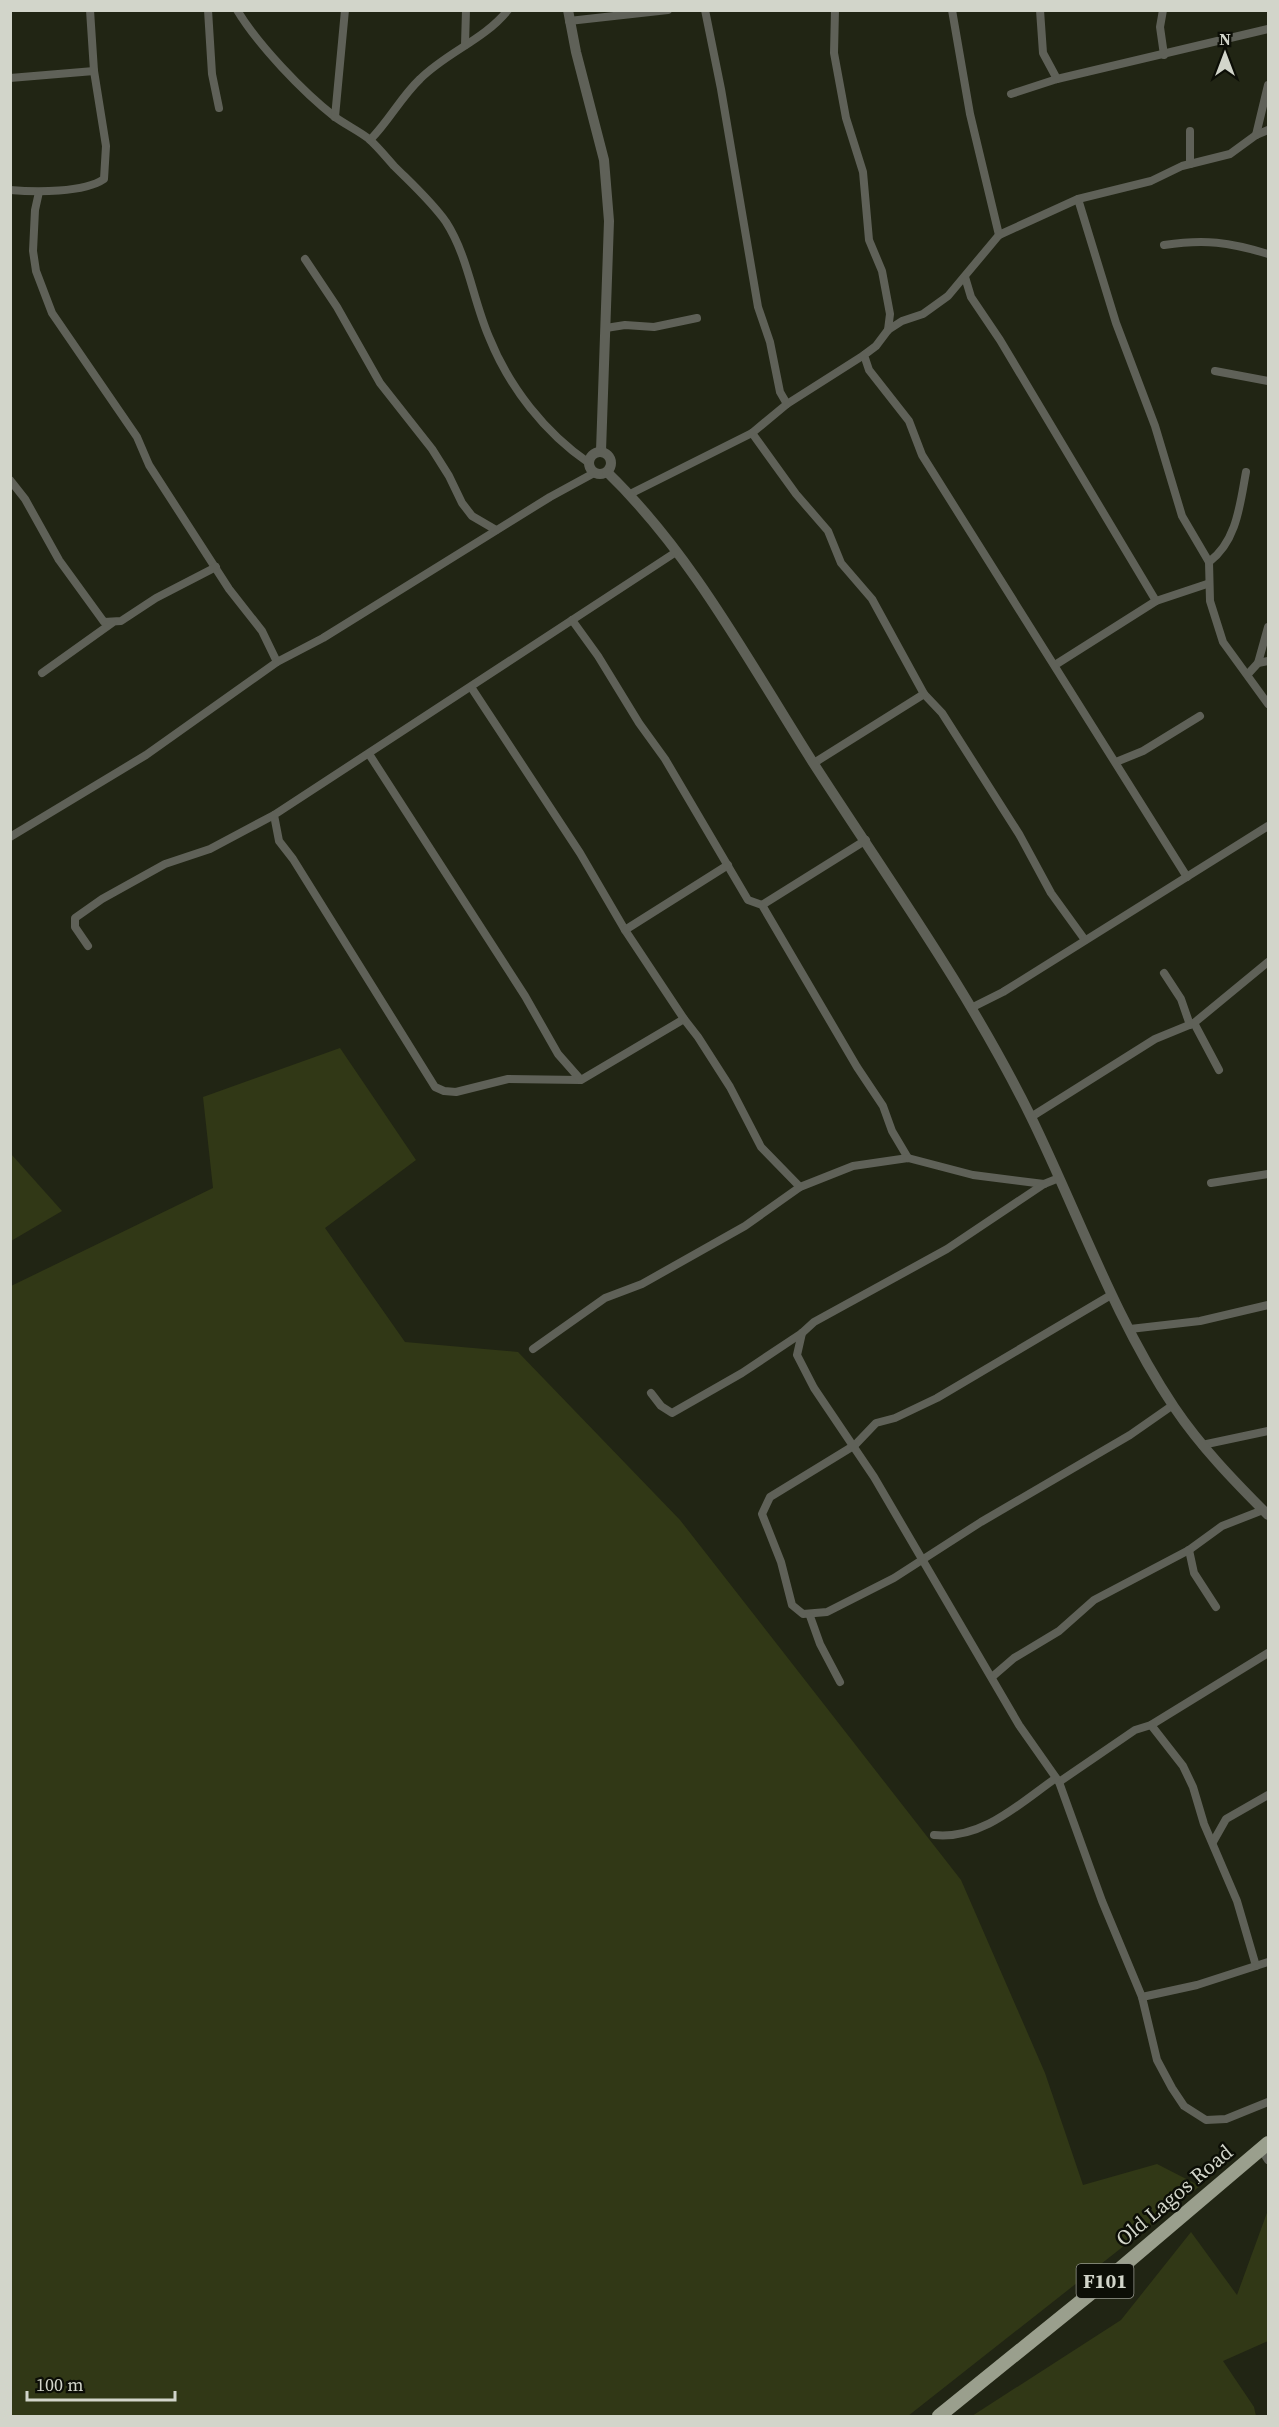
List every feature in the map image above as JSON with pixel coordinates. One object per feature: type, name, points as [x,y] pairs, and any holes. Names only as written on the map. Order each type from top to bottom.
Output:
[{"type":"main road","name":"Old Lagos Road","points":[[939,2416],[1266,2151]]},
{"type":"street","points":[[10,190],[39,192],[90,185],[104,179],[106,146],[94,71],[90,10]]},
{"type":"street","points":[[208,10],[212,74],[219,108]]},
{"type":"street","points":[[237,10],[247,28],[271,55],[335,117],[370,140],[420,190],[447,224],[467,270],[489,337],[514,383],[537,417],[570,450],[602,474],[610,467],[610,459],[601,452]]},
{"type":"street","points":[[335,117],[345,10]]},
{"type":"street","points":[[465,45],[466,10]]},
{"type":"street","points":[[370,140],[386,124],[421,78],[465,45],[484,35],[508,10]]},
{"type":"street","points":[[601,452],[609,220],[604,160],[569,16],[668,10]]},
{"type":"street","points":[[705,10],[721,89],[758,307],[770,342],[780,392],[788,404]]},
{"type":"street","points":[[835,10],[834,53],[846,118],[863,172],[869,240],[882,271],[890,315],[888,330]]},
{"type":"street","points":[[952,10],[970,114],[999,235]]},
{"type":"street","points":[[1040,10],[1043,53],[1058,79]]},
{"type":"street","points":[[1163,10],[1160,27],[1164,55]]},
{"type":"street","points":[[1011,94],[1058,79],[1269,29]]},
{"type":"street","points":[[10,78],[94,71]]},
{"type":"street","points":[[1256,135],[1269,85]]},
{"type":"street","points":[[630,494],[752,433],[788,404],[876,346],[888,330],[935,306],[965,277],[999,235],[1078,199],[1151,182],[1190,164],[1230,154],[1242,148],[1256,135],[1269,130]]},
{"type":"street","points":[[1190,131],[1190,164]]},
{"type":"street","points":[[39,192],[34,210],[33,251],[36,271],[52,313],[131,428],[149,465],[244,610],[262,631],[277,662]]},
{"type":"street","points":[[1078,199],[1116,323],[1151,416],[1182,516],[1209,562],[1207,585],[1223,642],[1269,704]]},
{"type":"street","points":[[1164,245],[1200,240],[1226,242],[1269,254]]},
{"type":"street","points":[[305,259],[337,307],[380,383],[443,467],[462,503],[472,516],[496,530]]},
{"type":"street","points":[[965,277],[971,297],[1000,340],[1085,486],[1156,601]]},
{"type":"street","points":[[606,328],[625,325],[654,327],[697,318]]},
{"type":"street","points":[[864,355],[869,370],[909,422],[922,455],[1187,877]]},
{"type":"street","points":[[1215,371],[1269,381]]},
{"type":"street","points":[[752,433],[796,494],[828,531],[841,563],[872,599],[924,694],[942,713],[1019,834],[1051,892],[1084,940]]},
{"type":"street","points":[[591,468],[592,456],[601,452]]},
{"type":"street","points":[[10,837],[146,755],[277,662],[332,633],[591,468]]},
{"type":"street","points":[[607,472],[630,494],[676,552],[720,614],[973,1007],[1031,1117],[1111,1295],[1173,1405],[1202,1446],[1266,1513],[1222,1526],[1189,1550],[1094,1600],[1059,1631],[1014,1658],[992,1677]]},
{"type":"street","points":[[1209,562],[1219,554],[1227,542],[1238,517],[1246,472]]},
{"type":"street","points":[[10,480],[25,499],[63,567],[69,571],[104,622],[112,623]]},
{"type":"street","points":[[88,946],[75,927],[75,918],[93,905],[165,864],[210,849],[274,815],[676,552]]},
{"type":"street","points":[[42,673],[112,623],[216,567]]},
{"type":"street","points":[[1055,664],[1156,601],[1207,585]]},
{"type":"street","points":[[572,620],[665,759],[748,900],[762,906],[857,1067],[883,1106],[892,1131],[908,1158]]},
{"type":"street","points":[[1248,674],[1258,663],[1269,627]]},
{"type":"street","points":[[1258,663],[1269,661]]},
{"type":"street","points":[[471,687],[580,853],[625,930],[730,1087],[761,1147],[800,1187]]},
{"type":"street","points":[[814,763],[924,694]]},
{"type":"street","points":[[1116,762],[1143,751],[1200,716]]},
{"type":"street","points":[[369,754],[525,996],[558,1054],[581,1080]]},
{"type":"street","points":[[274,815],[279,841],[293,859],[435,1087],[444,1091],[456,1092],[508,1079],[581,1080],[684,1019]]},
{"type":"street","points":[[973,1007],[1003,992],[1269,825]]},
{"type":"street","points":[[762,906],[866,840]]},
{"type":"street","points":[[625,930],[728,865]]},
{"type":"street","points":[[1031,1117],[1155,1039],[1192,1024],[1269,962]]},
{"type":"street","points":[[1164,973],[1181,999],[1192,1024],[1219,1070]]},
{"type":"street","points":[[533,1349],[605,1298],[642,1284],[745,1226],[800,1187],[853,1166],[908,1158],[973,1175],[1044,1184]]},
{"type":"street","points":[[1211,1183],[1269,1174]]},
{"type":"street","points":[[651,1393],[661,1406],[672,1413],[742,1373],[802,1334],[814,1322],[956,1243],[1044,1184],[1059,1178]]},
{"type":"street","points":[[1111,1295],[937,1398],[895,1418],[876,1423],[855,1445],[770,1497],[762,1514],[781,1562],[792,1605],[798,1612],[810,1616],[827,1612],[854,1599],[1130,1435],[1173,1405]]},
{"type":"street","points":[[1130,1329],[1200,1321],[1269,1305]]},
{"type":"street","points":[[802,1334],[797,1351],[799,1362],[814,1388],[855,1445],[1019,1725],[1057,1780],[1102,1900],[1142,1997],[1158,2060],[1184,2106],[1206,2120],[1226,2119],[1269,2102]]},
{"type":"street","points":[[1202,1446],[1269,1431]]},
{"type":"street","points":[[1189,1550],[1194,1573],[1216,1607]]},
{"type":"street","points":[[810,1616],[820,1644],[840,1682]]},
{"type":"street","points":[[934,1835],[953,1837],[972,1833],[995,1821],[1135,1730],[1151,1725],[1269,1653]]},
{"type":"street","points":[[1151,1725],[1183,1766],[1237,1900],[1256,1966]]},
{"type":"street","points":[[1213,1842],[1226,1819],[1269,1795]]},
{"type":"street","points":[[1142,1997],[1197,1985],[1269,1962]]},
{"type":"green space","points":[[340,1048],[416,1160],[325,1228],[405,1342],[518,1352],[680,1520],[961,1880],[1045,2073],[1083,2185],[1157,2164],[1200,2186],[908,2416],[11,2416],[11,1286],[213,1188],[203,1097]]},
{"type":"green space","points":[[11,1154],[62,1211],[10,1241]]},
{"type":"green space","points":[[1268,2210],[1268,2341],[1223,2361],[1254,2407],[1256,2416],[972,2416],[1121,2320],[1191,2232],[1237,2295]]}]
